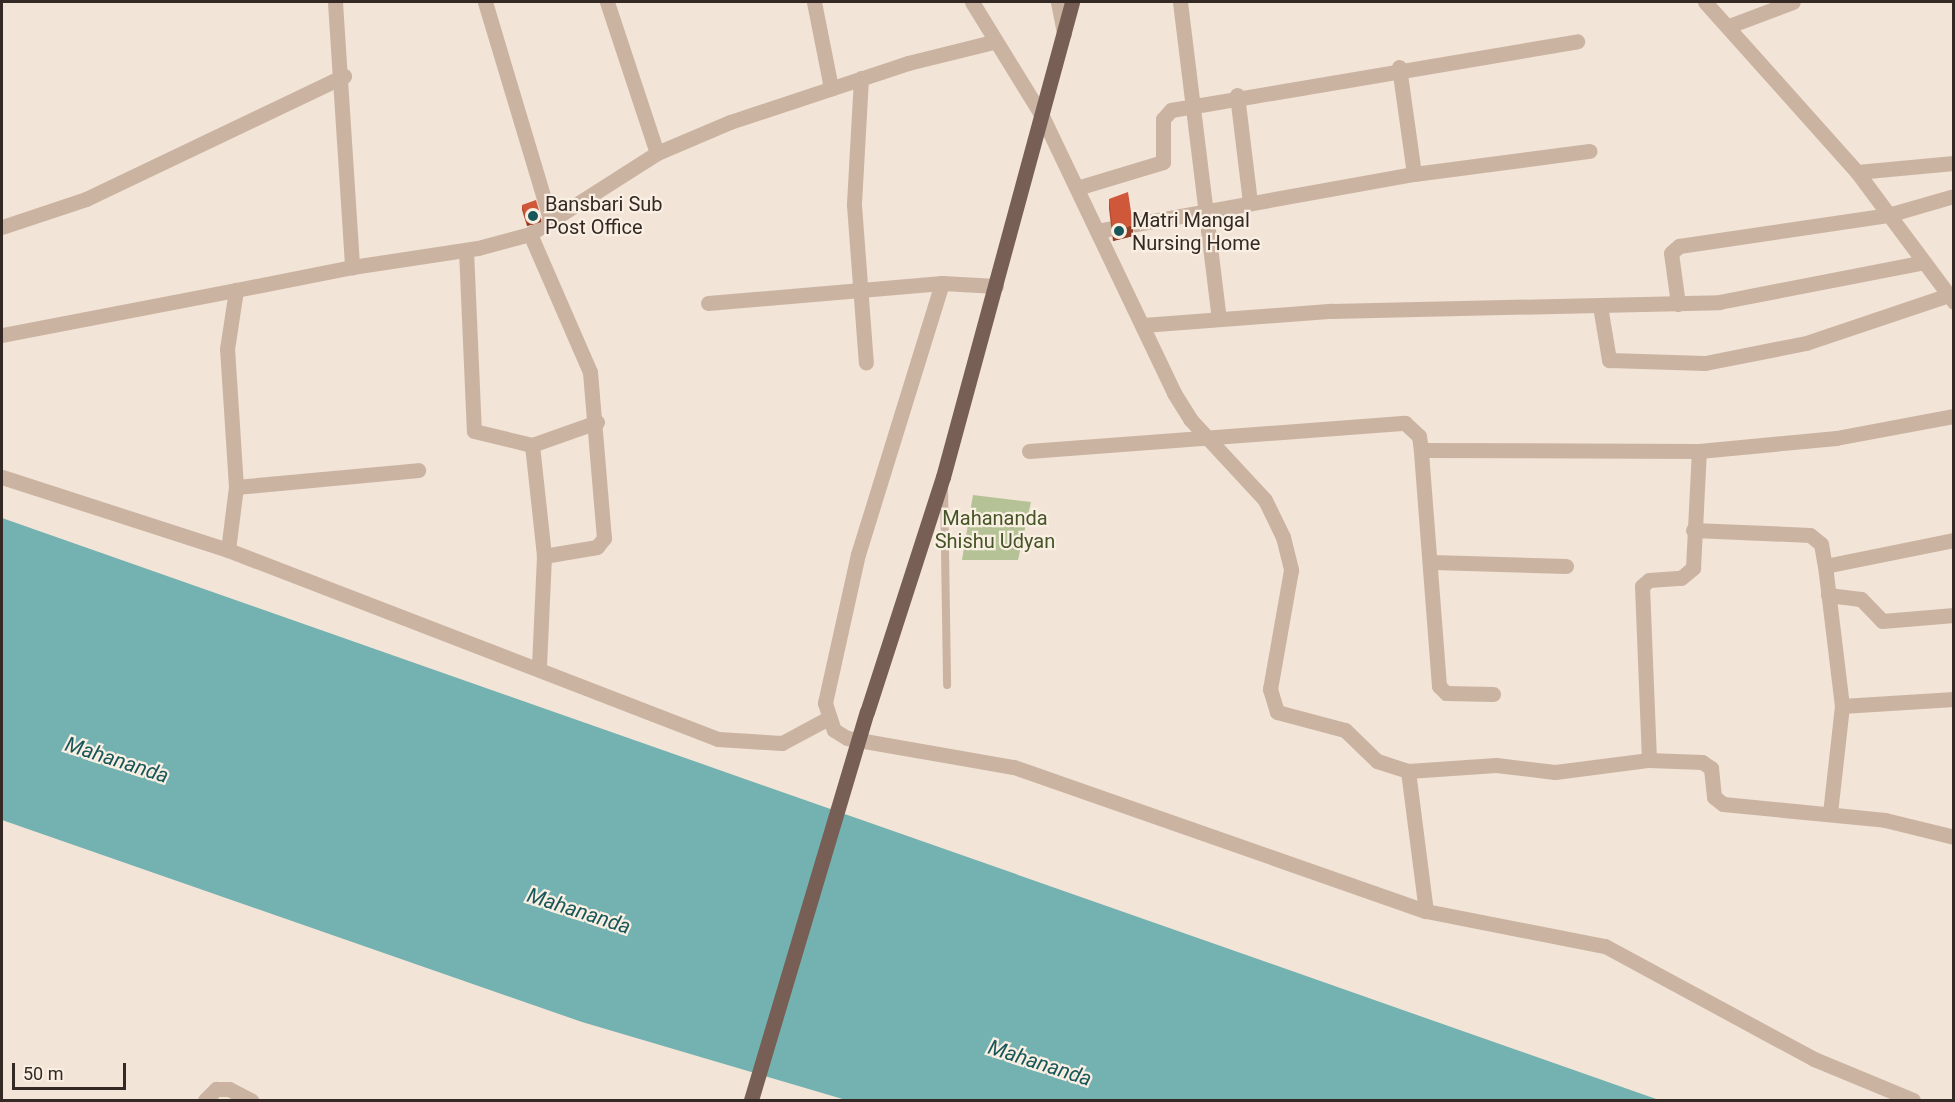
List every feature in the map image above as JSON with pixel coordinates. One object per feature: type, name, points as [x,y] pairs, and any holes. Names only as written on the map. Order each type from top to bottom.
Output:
[{"type":"main road","points":[[751,1101],[867,712],[943,477],[1072,2]]},
{"type":"main road","points":[[1058,59],[1079,2]]},
{"type":"street","points":[[335,2],[344,76],[352,267]]},
{"type":"street","points":[[485,2],[551,222]]},
{"type":"street","points":[[607,2],[657,153]]},
{"type":"street","points":[[814,2],[831,88]]},
{"type":"street","points":[[972,2],[993,42],[1042,116],[1174,393],[1205,436],[1259,493],[1283,537],[1291,570],[1271,702],[1287,717],[1345,730],[1377,761],[1408,771],[1496,765],[1555,772],[1649,760],[1709,764],[1714,797],[1723,804],[1830,813],[1922,826],[1953,837]]},
{"type":"street","points":[[1058,2],[1064,33]]},
{"type":"street","points":[[1180,2],[1208,210],[1219,319]]},
{"type":"street","points":[[1600,306],[1609,360],[1705,363],[1806,344],[1951,299],[1857,172],[1729,26],[1705,2]]},
{"type":"street","points":[[1729,26],[1793,2]]},
{"type":"street","points":[[1077,188],[1163,162],[1166,113],[1236,95],[1399,67],[1577,41]]},
{"type":"street","points":[[2,335],[352,267],[466,249],[530,234],[657,153],[861,78],[993,42]]},
{"type":"street","points":[[1399,67],[1414,174]]},
{"type":"street","points":[[2,227],[86,199],[344,76]]},
{"type":"street","points":[[861,78],[854,205],[866,363]]},
{"type":"street","points":[[1236,95],[1250,202]]},
{"type":"street","points":[[1097,231],[1414,174],[1589,150]]},
{"type":"street","points":[[1857,172],[1953,163]]},
{"type":"street","points":[[1678,304],[1671,253],[1679,246],[1888,215],[1953,196]]},
{"type":"street","points":[[530,234],[579,337],[597,422],[604,538],[597,547],[544,556]]},
{"type":"street","points":[[466,249],[474,431],[532,445],[597,422]]},
{"type":"street","points":[[1143,325],[1331,311],[1678,304],[1753,298],[1924,262]]},
{"type":"street","points":[[942,283],[858,554],[825,703],[827,719],[847,738],[1014,766],[1426,910],[1605,946],[1814,1059],[1913,1101]]},
{"type":"street","points":[[708,303],[942,283],[996,285]]},
{"type":"street","points":[[228,550],[236,487],[227,349],[236,290]]},
{"type":"street","points":[[1421,450],[1699,451],[1836,438],[1953,416]]},
{"type":"street","points":[[1029,451],[1205,436],[1405,423],[1419,436],[1421,450],[1441,690],[1493,694]]},
{"type":"street","points":[[532,445],[544,556],[539,667]]},
{"type":"street","points":[[1649,760],[1642,586],[1649,580],[1689,575],[1699,451]]},
{"type":"street","points":[[236,487],[418,470]]},
{"type":"street","points":[[2,477],[228,550],[539,667],[718,739],[782,742],[827,719]]},
{"type":"street","points":[[1693,530],[1809,535],[1821,544],[1842,706],[1830,813]]},
{"type":"street","points":[[1825,566],[1953,540]]},
{"type":"street","points":[[1432,562],[1566,566]]},
{"type":"street","points":[[1828,595],[1861,599],[1882,621],[1953,615]]},
{"type":"street","points":[[1842,706],[1953,699]]},
{"type":"street","points":[[1408,771],[1426,910]]},
{"type":"street","points":[[205,1101],[216,1089],[229,1089],[251,1101]]},
{"type":"lane","points":[[943,477],[947,685]]},
{"type":"green space","name":"Mahananda Shishu Udyan","points":[[973,495],[1031,502],[1018,560],[962,560]]},
{"type":"water","name":"Mahananda","points":[[2,518],[1659,1100],[846,1100],[582,1022],[2,820]]},
{"type":"building","points":[[1128,192],[1133,225],[1113,231],[1109,199]]},
{"type":"building","points":[[536,200],[541,217],[527,221],[522,205]]},
{"type":"place","name":"Bansbari Sub Post Office","points":[[533,216]]},
{"type":"place","name":"Matri Mangal Nursing Home","points":[[1119,231]]}]
